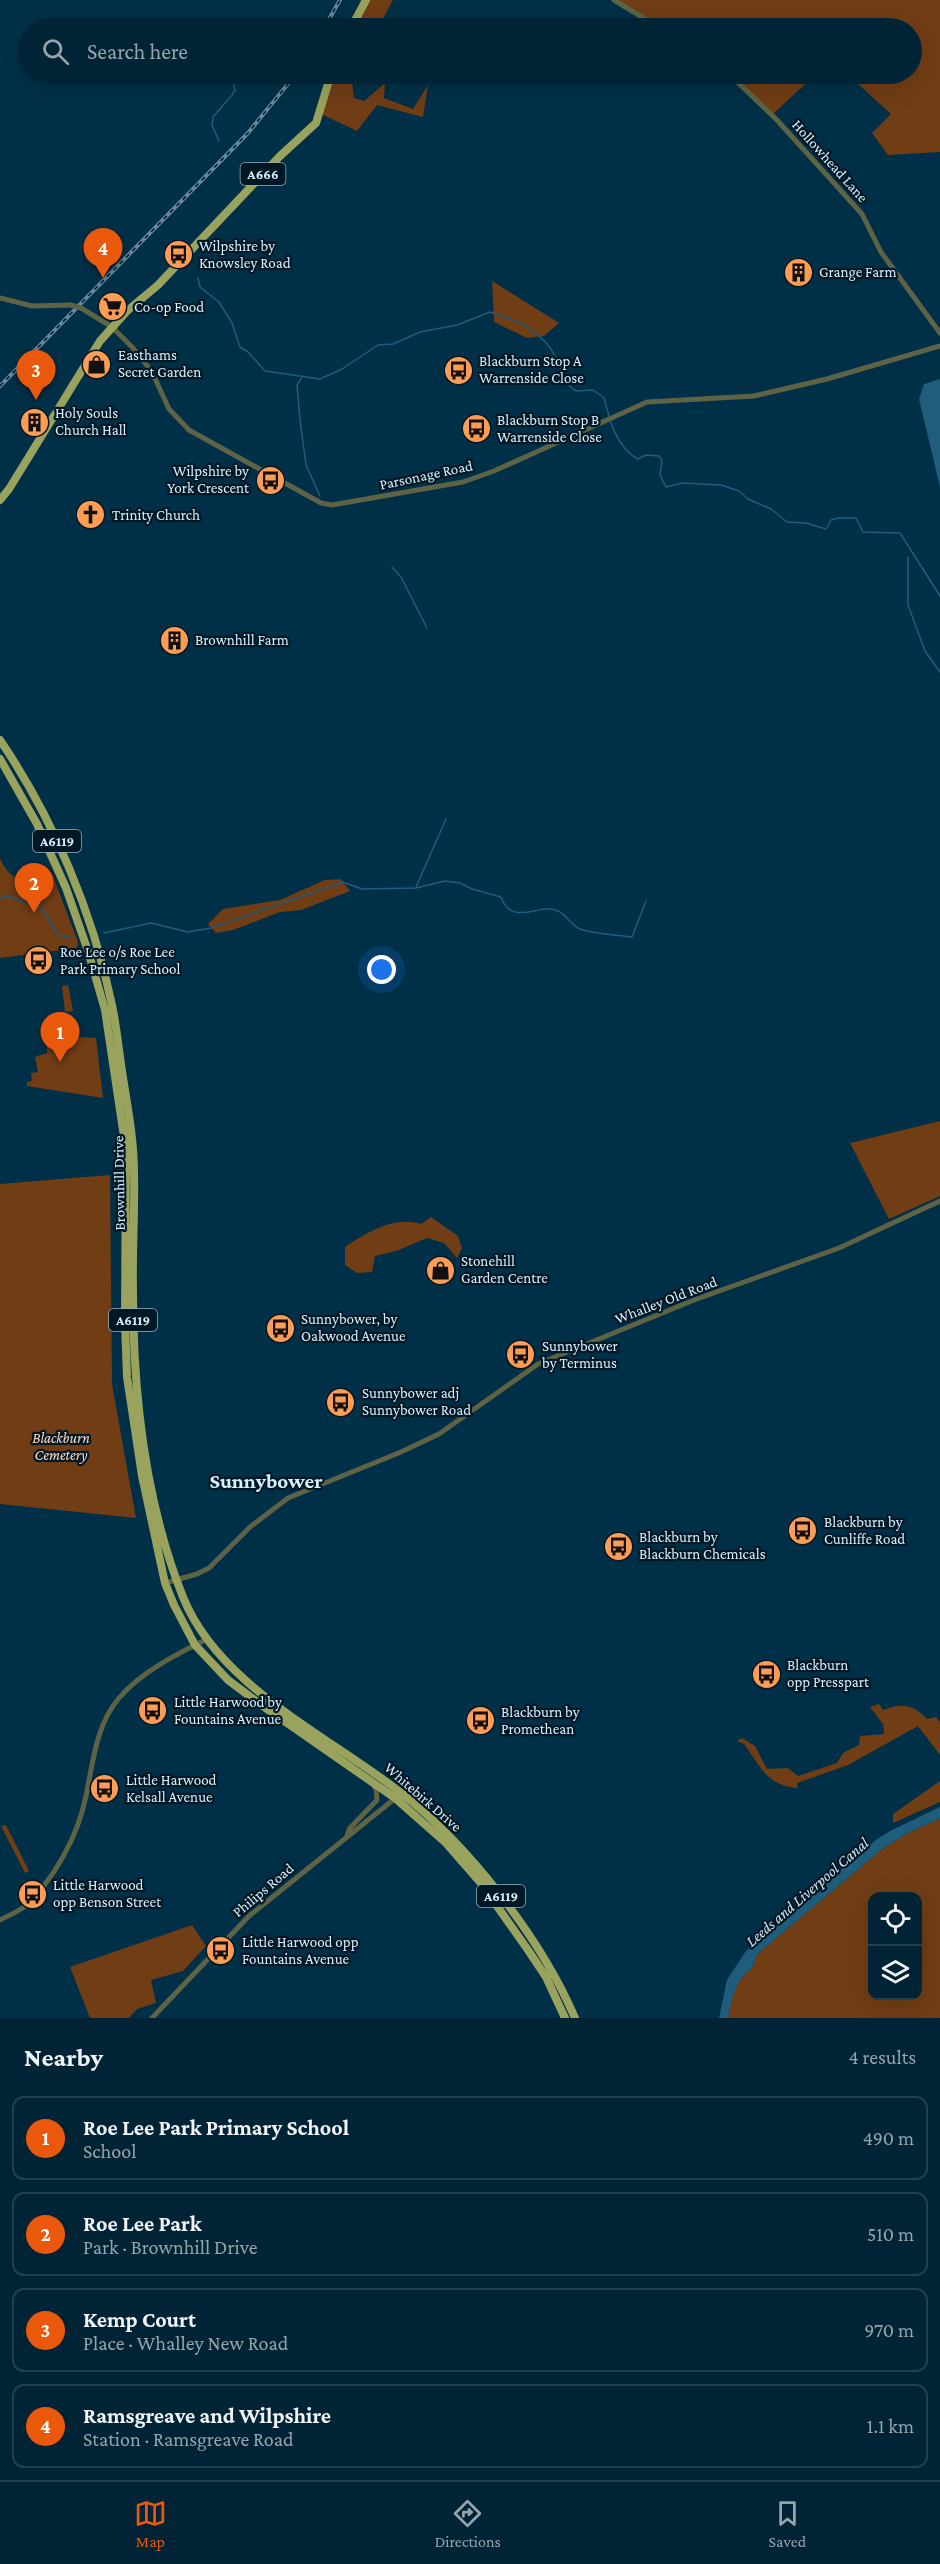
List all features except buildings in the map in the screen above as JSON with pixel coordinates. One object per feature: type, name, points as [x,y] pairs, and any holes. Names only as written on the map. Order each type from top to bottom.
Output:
[{"type":"highway","points":[[356,18],[366,0]]},
{"type":"highway","name":"A666","points":[[0,500],[100,341],[178,264],[280,156],[316,123],[328,84]]},
{"type":"highway","name":"Brownhill Drive","points":[[0,740],[39,803],[64,855],[97,950],[112,1004],[134,1156],[133,1291],[136,1385],[150,1478],[166,1548],[189,1611],[207,1639]]},
{"type":"highway","name":"Brownhill Drive","points":[[0,759],[37,824],[66,888],[105,1010],[126,1150],[124,1323],[127,1377],[142,1476],[165,1583],[183,1626],[195,1645]]},
{"type":"highway","name":"Whitebirk Drive","points":[[207,1639],[225,1660],[270,1699],[438,1824],[486,1876],[553,1973],[575,2018]]},
{"type":"highway","name":"Whitebirk Drive","points":[[195,1645],[245,1694],[370,1780],[399,1796],[480,1882],[546,1977],[565,2018]]},
{"type":"street","points":[[614,0],[644,18]]},
{"type":"street","name":"Hollowhead Lane","points":[[739,84],[776,119],[862,214],[881,252],[940,333]]},
{"type":"street","name":"Parsonage Road","points":[[0,298],[32,306],[71,305],[81,308],[112,327],[152,372],[169,409],[189,430],[321,503],[332,505],[463,482],[494,471],[647,402],[754,396],[872,367],[940,346]]},
{"type":"street","name":"Whalley Old Road","points":[[165,1583],[209,1568],[250,1527],[288,1498],[407,1450],[439,1434],[538,1364],[694,1300],[839,1248],[940,1201]]},
{"type":"street","points":[[0,1920],[22,1908],[36,1894],[62,1858],[85,1800],[96,1742],[119,1698],[136,1682],[207,1639]]},
{"type":"street","points":[[346,1838],[350,1828],[377,1800],[376,1789],[370,1780]]},
{"type":"street","name":"Philips Road","points":[[152,2018],[249,1916],[399,1796]]},
{"type":"green space","points":[[368,0],[393,0],[383,18],[360,18]]},
{"type":"green space","points":[[614,0],[940,0],[940,152],[888,155],[872,133],[891,114],[858,84],[922,84],[922,18],[644,18]]},
{"type":"green space","points":[[332,84],[352,84],[354,98],[364,101],[385,84],[384,98],[413,109],[428,85],[423,117],[377,105],[357,131],[321,114]]},
{"type":"green space","points":[[739,84],[805,84],[772,115]]},
{"type":"green space","points":[[492,281],[559,323],[544,336],[527,338],[494,322]]},
{"type":"green space","points":[[0,858],[4,867],[15,877],[28,880],[53,876],[78,942],[77,948],[0,958]]},
{"type":"green space","points":[[341,879],[350,891],[301,910],[280,912],[233,930],[216,933],[208,924],[223,909],[280,900],[325,880]]},
{"type":"green space","points":[[68,985],[73,1011],[65,1012],[62,986]]},
{"type":"green space","points":[[53,1035],[96,1038],[103,1098],[27,1086],[27,1082],[32,1081],[31,1073],[38,1072],[35,1057],[47,1053],[47,1044],[53,1043]]},
{"type":"green space","points":[[940,1121],[940,1196],[889,1219],[850,1143]]},
{"type":"green space","name":"Blackburn Cemetery","points":[[110,1175],[112,1384],[136,1518],[0,1504],[0,1184]]},
{"type":"green space","points":[[431,1217],[458,1236],[462,1248],[457,1258],[444,1243],[427,1238],[396,1251],[375,1256],[372,1272],[357,1273],[345,1265],[345,1247],[363,1236],[391,1224],[411,1222],[421,1224]]},
{"type":"green space","points":[[879,1704],[883,1710],[896,1706],[907,1706],[917,1710],[927,1719],[936,1717],[940,1722],[940,1755],[918,1726],[848,1765],[797,1783],[798,1788],[779,1784],[772,1779],[760,1768],[744,1744],[737,1741],[742,1738],[755,1746],[767,1769],[788,1768],[798,1776],[837,1763],[843,1753],[859,1745],[860,1736],[884,1734],[883,1724],[870,1707]]},
{"type":"green space","points":[[940,1781],[940,1802],[893,1823],[893,1814]]},
{"type":"green space","points":[[940,1818],[940,2018],[728,2018],[738,1983],[753,1967],[756,1956],[882,1849],[906,1834]]},
{"type":"green space","points":[[6,1825],[29,1871],[25,1873],[1,1826]]},
{"type":"green space","points":[[192,1925],[206,1946],[183,1971],[151,1980],[156,2003],[137,2009],[129,2018],[90,2018],[70,1967]]},
{"type":"water","points":[[940,379],[940,487],[919,399],[924,384]]},
{"type":"water","points":[[940,1807],[940,1818],[906,1834],[882,1849],[762,1950],[756,1956],[753,1967],[738,1983],[728,2018],[719,2018],[727,1980],[746,1951],[762,1935],[876,1840]]},
{"type":"waterway","points":[[219,141],[212,125],[213,117],[232,95],[235,90],[234,84]]},
{"type":"waterway","points":[[198,278],[200,287],[219,302],[232,323],[240,347],[248,352],[265,371],[320,379],[342,369],[378,345],[393,344],[420,332],[457,325],[490,312],[520,323],[537,334],[551,350],[568,384],[576,391],[593,390],[604,398],[609,416]]},
{"type":"waterway","points":[[303,376],[297,385],[306,465],[320,496]]},
{"type":"waterway","points":[[610,420],[621,442],[633,456],[638,459],[646,455],[659,456],[662,460],[660,475],[666,487],[682,483],[721,485],[739,491],[748,499],[771,509],[787,522],[806,523],[826,529],[831,520],[856,518],[863,532],[900,533],[940,596]]},
{"type":"waterway","points":[[908,557],[908,605],[925,651],[940,672]]},
{"type":"waterway","points":[[392,567],[401,577],[427,628]]},
{"type":"waterway","points":[[416,887],[446,819]]},
{"type":"waterway","points":[[104,933],[151,923],[188,932],[211,928],[343,882],[362,889],[416,888],[445,881],[460,883],[472,889],[501,897],[512,911],[519,913],[551,909],[561,913],[580,929],[632,937],[646,901]]},
{"type":"waterway","points":[[0,898],[7,896],[41,907],[58,935],[70,937]]},
{"type":"railway","points":[[330,18],[340,0]]},
{"type":"railway","points":[[0,386],[248,133],[288,84]]},
{"type":"place","name":"Wilpshire by Knowsley Road","points":[[178,255]]},
{"type":"place","name":"Grange Farm","points":[[798,272]]},
{"type":"place","name":"Ramsgreave and Wilpshire","points":[[103,278]]},
{"type":"place","name":"Co-op Food","points":[[113,307]]},
{"type":"place","name":"Easthams Secret Garden","points":[[97,364]]},
{"type":"place","name":"Blackburn Stop A Warrenside Close","points":[[458,370]]},
{"type":"place","name":"Kemp Court","points":[[36,400]]},
{"type":"place","name":"Holy Souls Church Hall","points":[[34,422]]},
{"type":"place","name":"Blackburn Stop B Warrenside Close","points":[[476,429]]},
{"type":"place","name":"Wilpshire by York Crescent","points":[[270,480]]},
{"type":"place","name":"Trinity Church","points":[[91,515]]},
{"type":"place","name":"Brownhill Farm","points":[[174,640]]},
{"type":"place","name":"Roe Lee Park","points":[[34,913]]},
{"type":"place","name":"Roe Lee o/s Roe Lee Park Primary School","points":[[39,961]]},
{"type":"place","name":"Roe Lee Park Primary School","points":[[60,1062]]},
{"type":"place","name":"Stonehill Garden Centre","points":[[440,1270]]},
{"type":"place","name":"Sunnybower, by Oakwood Avenue","points":[[280,1328]]},
{"type":"place","name":"Sunnybower by Terminus","points":[[521,1355]]},
{"type":"place","name":"Sunnybower adj Sunnybower Road","points":[[341,1402]]},
{"type":"place","name":"Blackburn by Cunliffe Road","points":[[803,1531]]},
{"type":"place","name":"Blackburn by Blackburn Chemicals","points":[[618,1546]]},
{"type":"place","name":"Blackburn opp Presspart","points":[[766,1674]]},
{"type":"place","name":"Little Harwood by Fountains Avenue","points":[[153,1711]]},
{"type":"place","name":"Blackburn by Promethean","points":[[480,1721]]},
{"type":"place","name":"Little Harwood Kelsall Avenue","points":[[105,1789]]},
{"type":"place","name":"Little Harwood opp Benson Street","points":[[32,1894]]},
{"type":"place","name":"Little Harwood opp Fountains Avenue","points":[[221,1951]]},
{"type":"district","name":"Sunnybower","points":[[266,1481]]},
{"type":"water label","name":"Leeds and Liverpool Canal","points":[[807,1892]]}]
